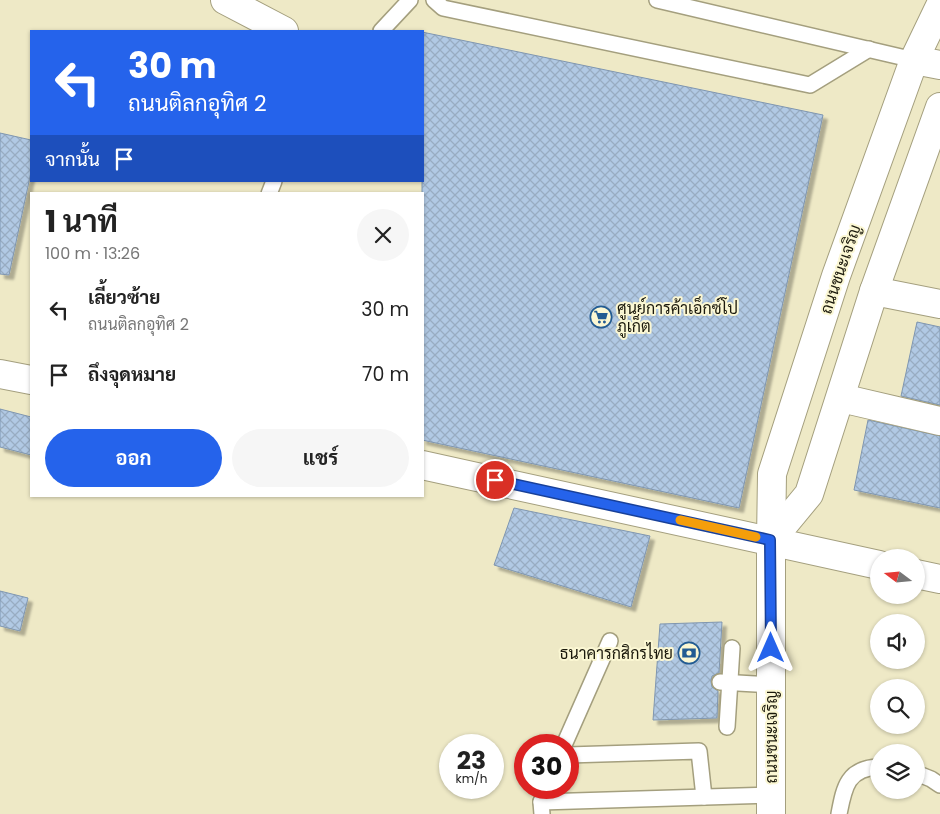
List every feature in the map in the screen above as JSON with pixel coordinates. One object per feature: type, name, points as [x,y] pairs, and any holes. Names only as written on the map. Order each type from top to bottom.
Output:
[{"type":"street","points":[[225,0],[282,30]]},
{"type":"street","name":"ถนนชนะเจริญ","points":[[772,804],[770,540],[772,474],[836,276],[927,63],[940,6]]},
{"type":"street","points":[[770,540],[809,494],[874,291],[940,108]]},
{"type":"street","points":[[874,291],[940,304]]},
{"type":"street","points":[[0,374],[30,380]]},
{"type":"street","points":[[841,398],[940,421]]},
{"type":"street","points":[[424,465],[870,563]]},
{"type":"street","points":[[925,576],[940,579]]},
{"type":"lane","points":[[382,30],[410,0]]},
{"type":"lane","points":[[434,0],[443,8],[810,85],[869,50]]},
{"type":"lane","points":[[657,0],[927,63]]},
{"type":"lane","points":[[569,734],[610,641]]},
{"type":"lane","points":[[727,727],[724,682],[732,648]]},
{"type":"lane","points":[[724,682],[771,685]]},
{"type":"lane","points":[[579,755],[699,751],[704,797]]},
{"type":"lane","points":[[838,814],[846,785],[851,777],[862,770],[870,769]]},
{"type":"lane","points":[[925,776],[940,785]]},
{"type":"lane","points":[[543,801],[704,797],[772,804]]},
{"type":"building","name":"ศูนย์การค้าเอ็กซ์โป ภูเก็ต","points":[[424,32],[823,115],[739,508],[424,440],[424,192],[422,192],[422,182],[424,182]]},
{"type":"building","points":[[0,133],[30,140],[30,177],[9,275],[0,274]]},
{"type":"building","points":[[917,322],[940,327],[940,405],[901,396]]},
{"type":"building","points":[[0,409],[30,417],[30,455],[0,447]]},
{"type":"building","points":[[868,420],[940,436],[940,508],[854,490]]},
{"type":"building","points":[[514,508],[650,536],[631,607],[494,565]]},
{"type":"building","points":[[0,591],[28,598],[20,631],[0,626]]},
{"type":"building","name":"ธนาคารกสิกรไทย","points":[[722,622],[719,673],[712,676],[711,682],[712,687],[718,691],[717,718],[653,720],[660,624]]},
{"type":"slow traffic","points":[[680,520],[756,537]]},
{"type":"place","name":"ศูนย์การค้าเอ็กซ์โป ภูเก็ต","points":[[601,317]]},
{"type":"place","name":"ธนาคารกสิกรไทย","points":[[689,653]]},
{"type":"route","points":[[495,480],[770,540],[771,648]]}]
